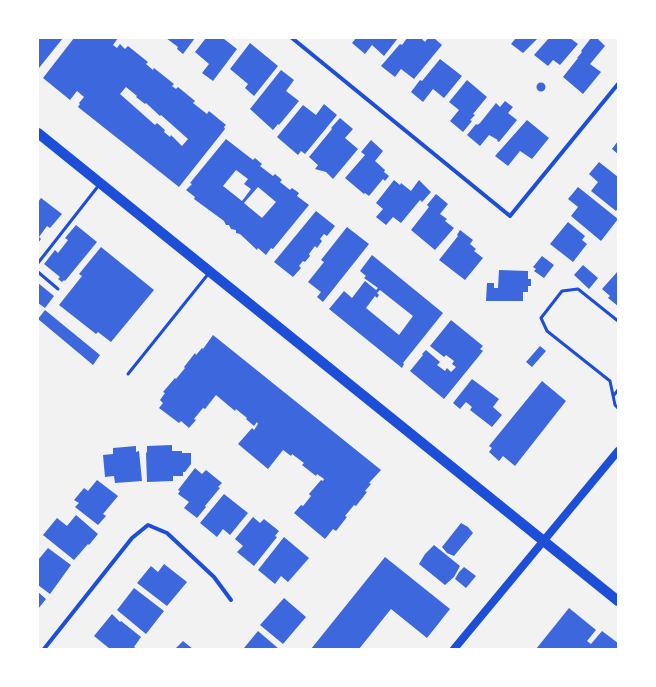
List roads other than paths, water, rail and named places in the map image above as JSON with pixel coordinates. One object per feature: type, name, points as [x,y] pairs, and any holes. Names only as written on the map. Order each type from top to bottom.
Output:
[{"type":"main road","points":[[38,133],[618,601]]},
{"type":"main road","points":[[454,649],[618,451]]},
{"type":"street","points":[[292,38],[510,216],[618,84]]},
{"type":"street","points":[[44,649],[132,538],[148,525],[167,533],[214,577],[231,600]]},
{"type":"lane","points":[[38,263],[100,183]]},
{"type":"lane","points":[[38,272],[58,289]]},
{"type":"lane","points":[[128,374],[210,272]]},
{"type":"lane","points":[[618,321],[578,289],[562,291],[541,318],[547,331],[610,381],[615,405],[618,408]]},
{"type":"lane","points":[[614,395],[618,390]]}]
